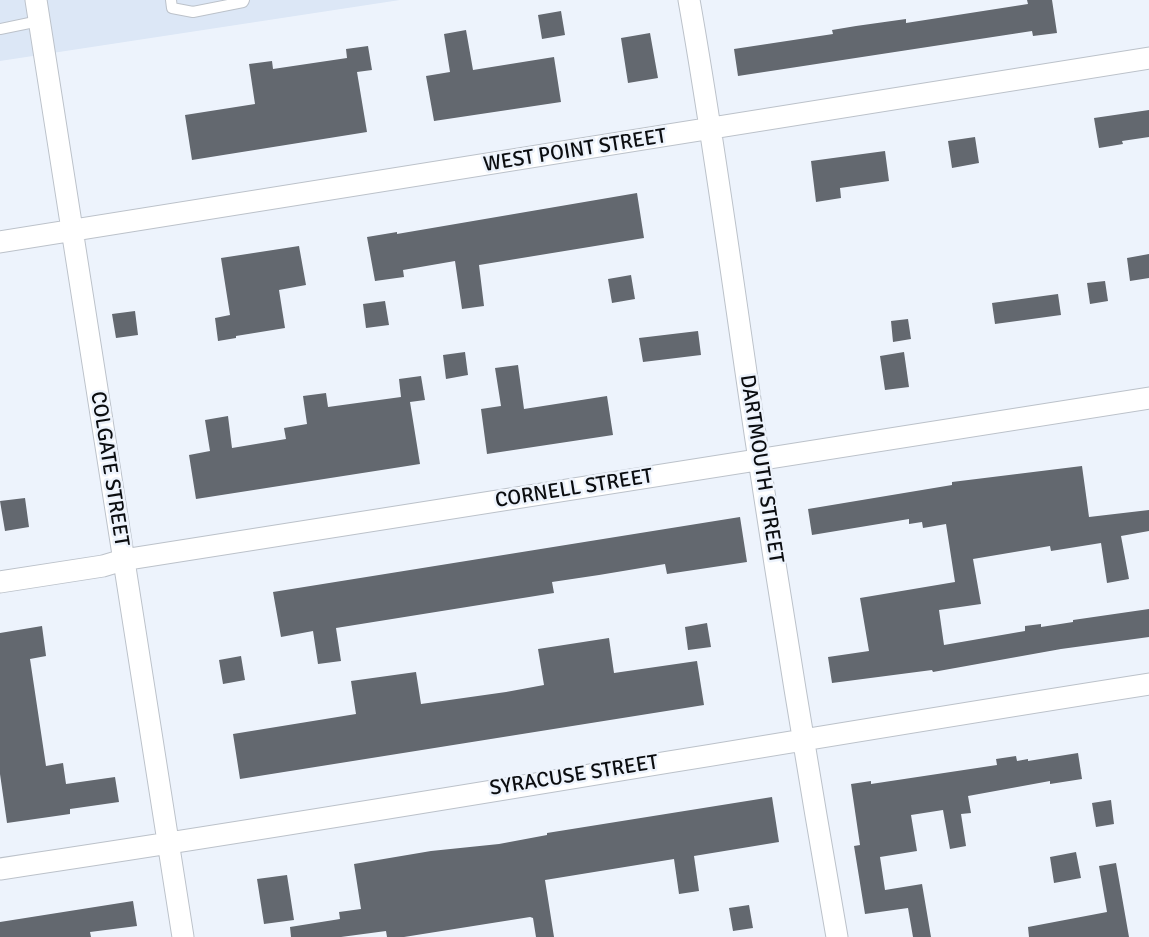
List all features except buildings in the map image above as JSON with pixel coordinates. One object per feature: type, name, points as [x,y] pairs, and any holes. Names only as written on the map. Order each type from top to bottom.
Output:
[{"type":"street","name":"COLGATE STREET","points":[[36,0],[183,937]]},
{"type":"street","name":"DARTMOUTH STREET","points":[[689,0],[711,128],[803,738],[837,937]]},
{"type":"street","name":"WEST POINT STREET","points":[[0,242],[1149,58]]},
{"type":"street","name":"CORNELL STREET","points":[[0,582],[103,566],[123,560],[1149,398]]},
{"type":"street","name":"SYRACUSE STREET","points":[[0,870],[1149,684]]},
{"type":"lane","points":[[172,4],[193,12],[244,0]]},
{"type":"lane","points":[[0,29],[39,22]]},
{"type":"shaded area","points":[[0,0],[400,0],[0,61]]}]
